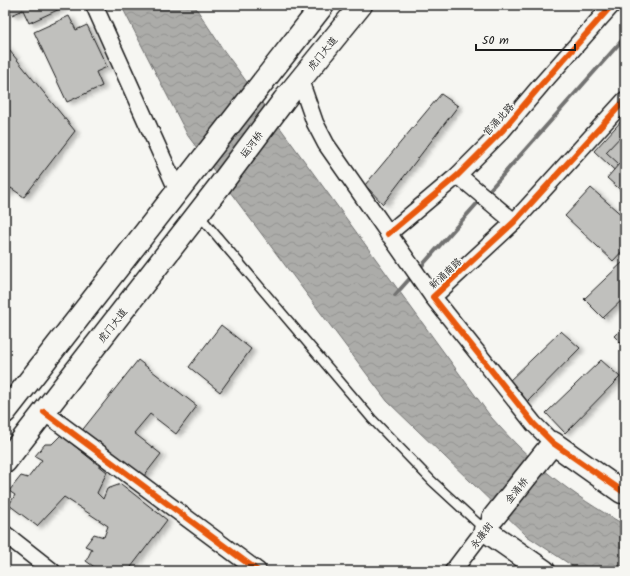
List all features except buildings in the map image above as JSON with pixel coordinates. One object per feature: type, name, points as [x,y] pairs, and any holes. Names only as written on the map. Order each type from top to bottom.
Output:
[{"type":"main road","points":[[5,412],[198,167],[323,5]]},
{"type":"main road","name":"虎门大道","points":[[284,100],[361,5]]},
{"type":"main road","name":"运河桥","points":[[218,188],[284,100]]},
{"type":"main road","name":"虎门大道","points":[[5,462],[218,188]]},
{"type":"main road","name":"金涌桥","points":[[489,524],[553,443]]},
{"type":"main road","name":"新涌南路","points":[[553,443],[621,486]]},
{"type":"main road","points":[[489,524],[544,571]]},
{"type":"street","points":[[94,5],[178,192]]},
{"type":"street","name":"官涌北路","points":[[388,234],[463,180],[541,85],[612,5]]},
{"type":"street","name":"新涌南路","points":[[300,80],[315,123],[326,144],[399,250],[429,291],[534,424],[553,443]]},
{"type":"street","name":"新涌南路","points":[[429,291],[509,218],[625,100]]},
{"type":"street","points":[[463,180],[509,218]]},
{"type":"street","points":[[44,412],[258,571]]},
{"type":"street","name":"永康街","points":[[453,571],[489,524]]},
{"type":"street","points":[[5,534],[52,571]]},
{"type":"lane","points":[[198,214],[372,419],[432,481],[489,524]]},
{"type":"water","points":[[121,5],[194,5],[222,48],[491,417],[522,450],[553,477],[587,502],[625,525],[625,571],[580,571],[527,536],[387,401],[188,136]]},
{"type":"waterway","points":[[486,194],[625,37]]},
{"type":"waterway","points":[[418,270],[481,199]]},
{"type":"waterway","points":[[395,295],[413,275]]},
{"type":"cycle path","points":[[388,234],[458,175],[502,131],[612,5]]},
{"type":"cycle path","points":[[625,100],[514,222],[433,297],[534,424],[553,443],[625,493]]},
{"type":"cycle path","points":[[44,412],[258,571]]}]
